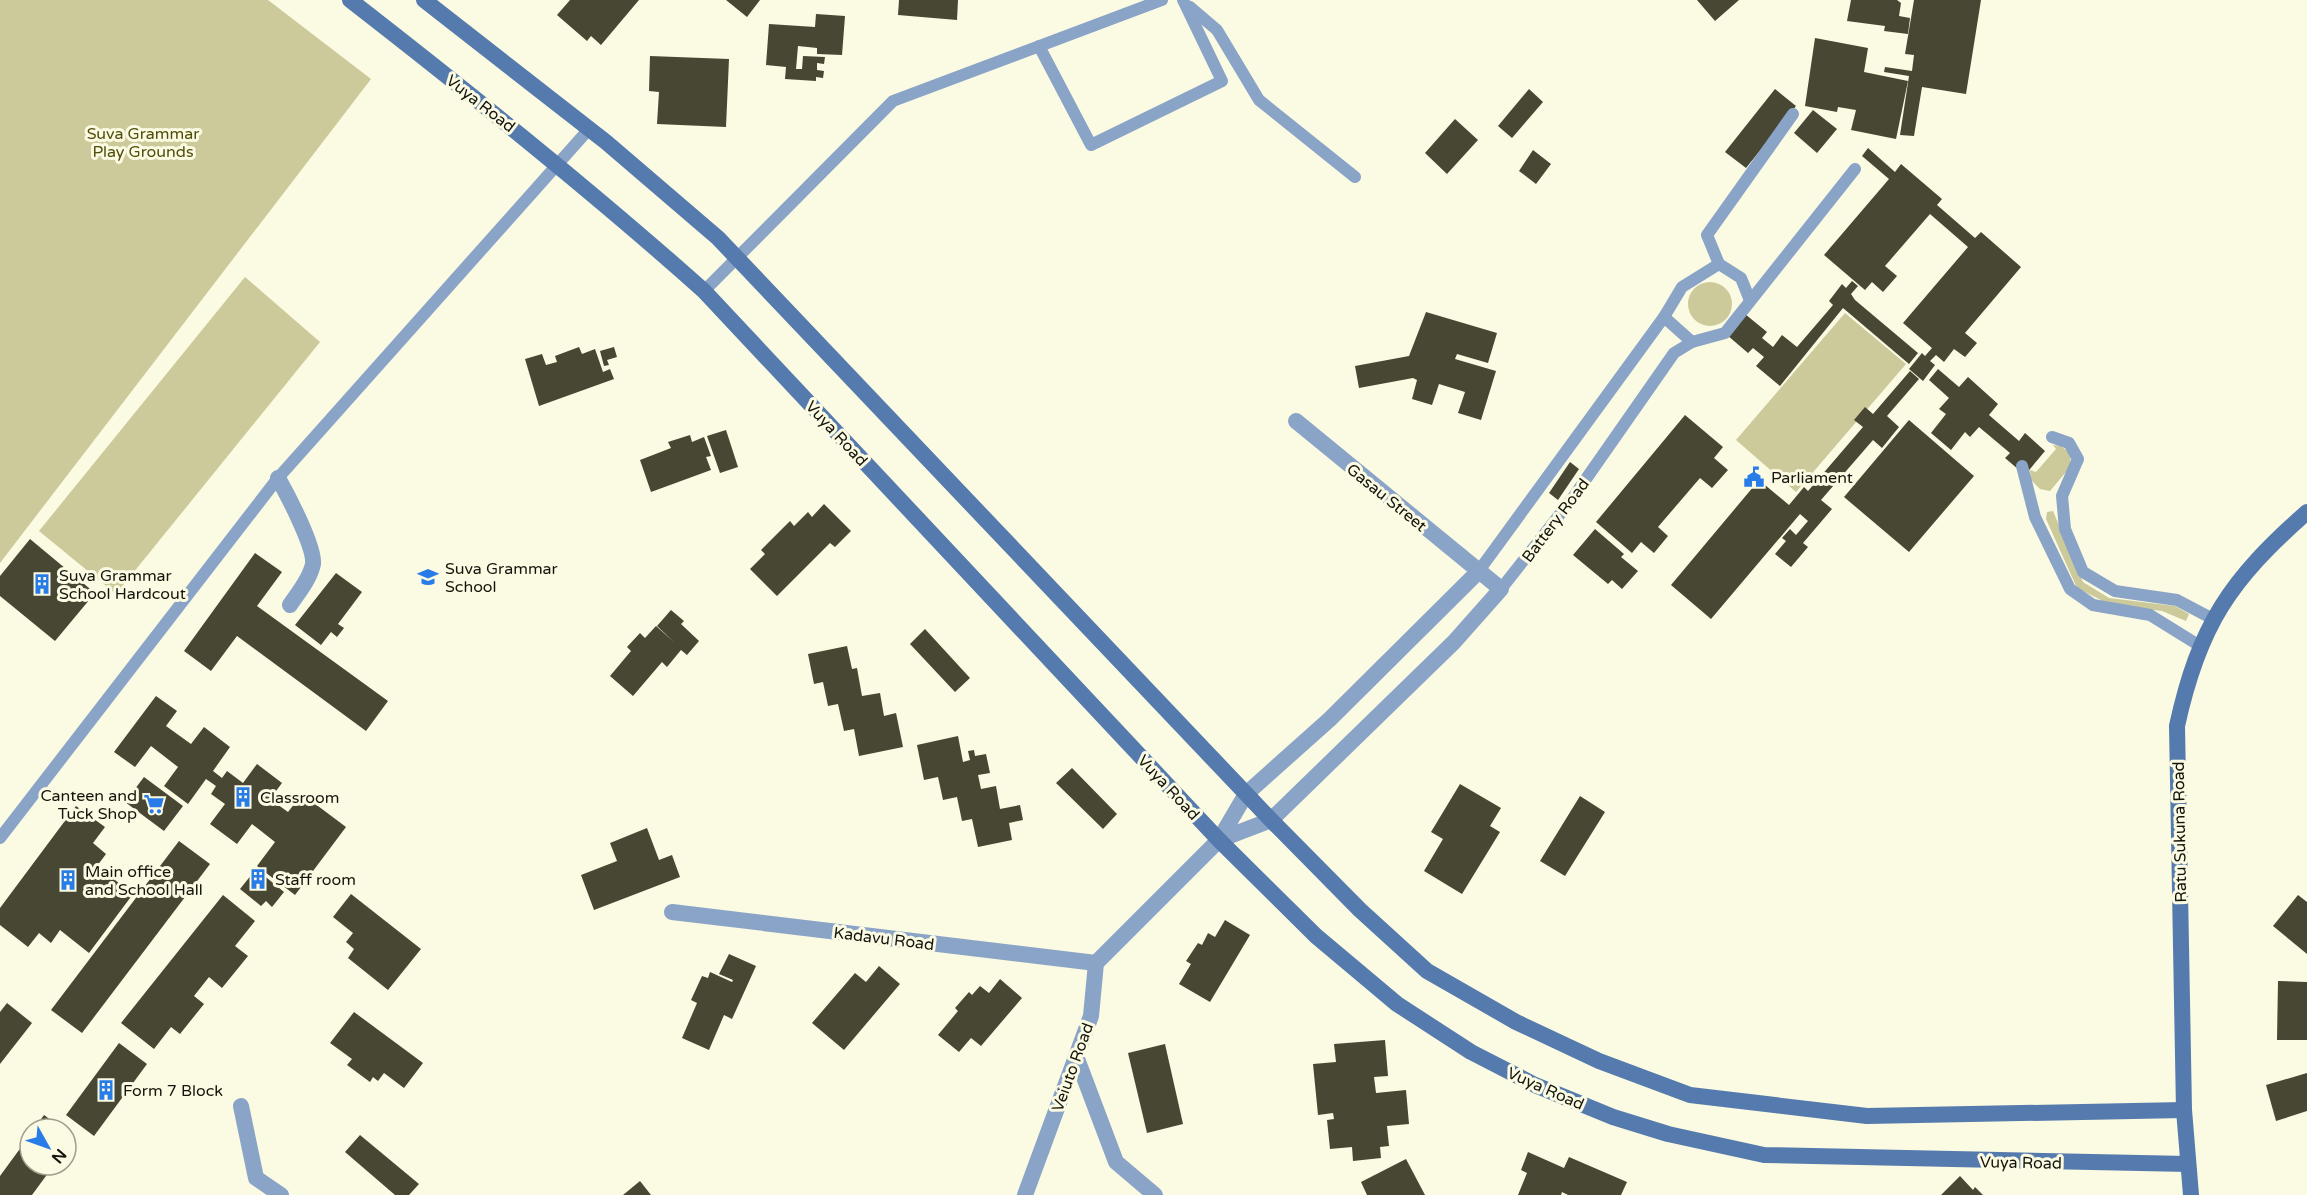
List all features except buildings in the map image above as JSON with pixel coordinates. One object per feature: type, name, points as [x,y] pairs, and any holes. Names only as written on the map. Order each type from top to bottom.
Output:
[{"type":"main road","name":"Vuya Road","points":[[350,0],[558,165],[704,291],[1219,840],[1316,936],[1397,1004],[1471,1052],[1535,1085],[1613,1118],[1668,1134],[1764,1155],[2187,1164]]},
{"type":"main road","points":[[424,0],[589,129],[737,257],[1271,820],[1360,910],[1427,971],[1516,1022],[1578,1052],[1690,1095],[1867,1116],[2184,1110]]},
{"type":"main road","name":"Ratu Sukuna Road","points":[[2191,1195],[2184,1110],[2177,726],[2186,686],[2200,646],[2233,586],[2264,549],[2307,512]]},
{"type":"street","name":"Gasau Street","points":[[1296,422],[1501,589]]},
{"type":"street","points":[[278,478],[296,507],[313,563],[304,585],[290,604]]},
{"type":"street","name":"Battery Road","points":[[1219,840],[1246,794],[1330,718],[1478,572]]},
{"type":"street","name":"Battery Road","points":[[1219,840],[1271,820],[1454,642],[1501,589]]},
{"type":"street","points":[[1096,963],[1219,840]]},
{"type":"street","name":"Kadavu Road","points":[[672,912],[1096,963]]},
{"type":"street","name":"Veiuto Road","points":[[1025,1195],[1091,1016],[1096,963]]},
{"type":"street","points":[[1076,1056],[1116,1162],[1155,1195]]},
{"type":"street","points":[[241,1106],[256,1178],[281,1195]]},
{"type":"lane","points":[[704,291],[893,101],[1162,0]]},
{"type":"lane","points":[[1039,46],[1091,145],[1222,81],[1184,1]]},
{"type":"lane","points":[[1184,1],[1217,30],[1259,100],[1355,177]]},
{"type":"lane","points":[[1749,298],[1741,278],[1719,264],[1707,235],[1792,114]]},
{"type":"lane","points":[[0,838],[278,478],[589,129]]},
{"type":"lane","name":"Battery Road","points":[[1501,589],[1572,499],[1674,353],[1692,342],[1725,333],[1740,315],[1749,298],[1855,169]]},
{"type":"lane","name":"Battery Road","points":[[1478,572],[1664,317],[1682,287],[1719,264]]},
{"type":"lane","points":[[1664,317],[1692,342]]},
{"type":"lane","points":[[2052,437],[2069,443],[2078,459],[2062,496],[2066,529],[2083,572],[2115,591],[2177,600],[2213,619]]},
{"type":"lane","points":[[2022,466],[2035,517],[2070,589],[2093,605],[2150,615],[2200,646]]},
{"type":"green space","name":"Suva Grammar Play Grounds","points":[[0,0],[268,0],[371,79],[0,563]]},
{"type":"green space","points":[[245,277],[320,342],[116,594],[39,531]]},
{"type":"green space","points":[[1710,282],[1725,289],[1732,304],[1725,319],[1710,326],[1695,319],[1688,304],[1695,289]]},
{"type":"green space","points":[[1845,313],[1906,364],[1796,492],[1736,440]]},
{"type":"green space","points":[[2053,445],[2061,446],[2070,453],[2071,466],[2050,491],[2040,489],[2031,480],[2030,470],[2036,472],[2056,449]]},
{"type":"green space","points":[[2053,511],[2083,582],[2109,598],[2175,606],[2189,614],[2186,621],[2162,611],[2111,605],[2077,588],[2046,519],[2047,512]]},
{"type":"place","name":"Parliament","points":[[1754,477]]},
{"type":"place","name":"Suva Grammar School","points":[[428,577]]},
{"type":"place","name":"Suva Grammar School Hardcout","points":[[42,584]]},
{"type":"place","name":"Classroom","points":[[243,797]]},
{"type":"place","name":"Canteen and Tuck Shop","points":[[154,804]]},
{"type":"place","name":"Staff room","points":[[258,879]]},
{"type":"place","name":"Main office and School Hall","points":[[68,880]]},
{"type":"place","name":"Form 7 Block","points":[[106,1090]]}]
